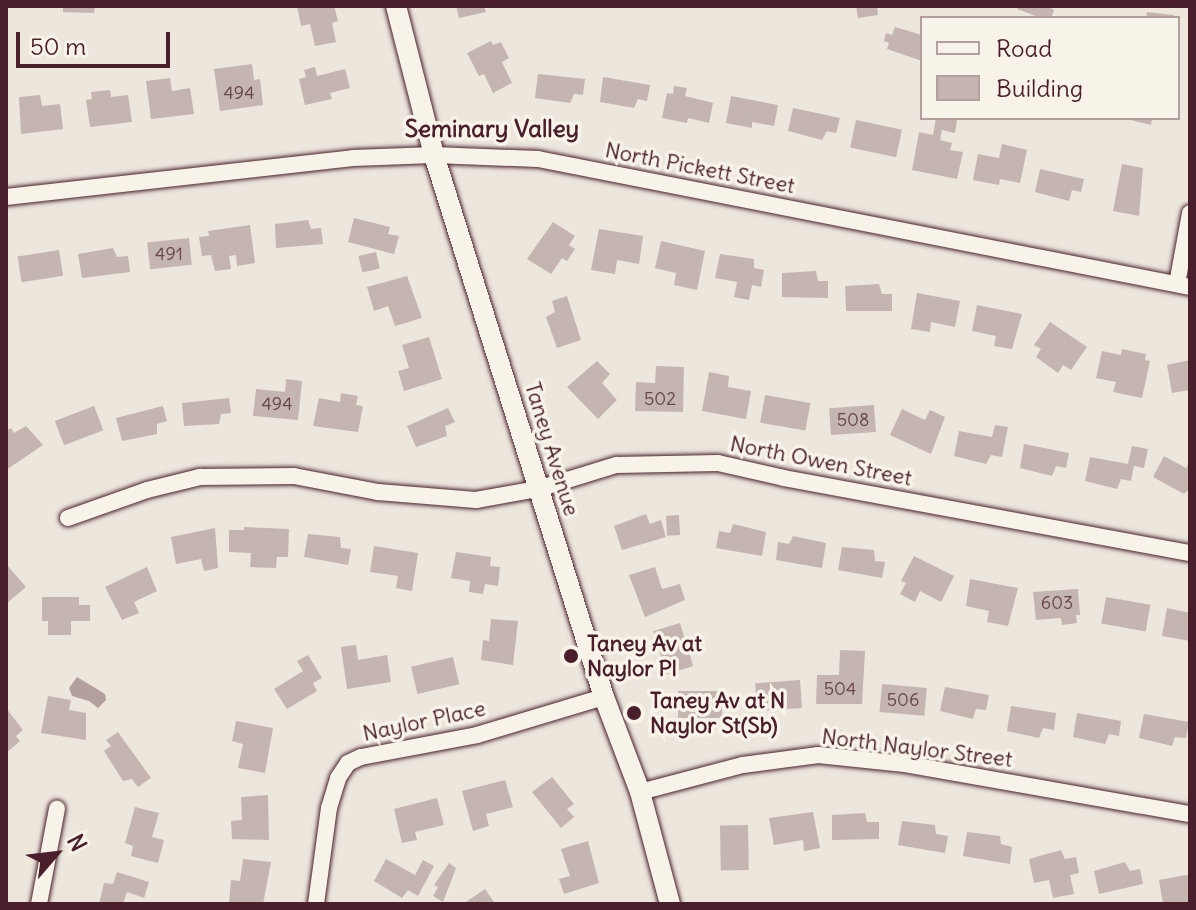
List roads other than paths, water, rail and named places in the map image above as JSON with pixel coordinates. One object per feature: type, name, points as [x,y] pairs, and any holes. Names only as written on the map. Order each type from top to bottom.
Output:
[{"type":"street","name":"Taney Avenue","points":[[396,6],[434,155],[604,697],[640,792],[670,904]]},
{"type":"street","name":"North Pickett Street","points":[[6,197],[353,158],[434,155],[538,159],[1184,286]]},
{"type":"street","points":[[1184,286],[1190,213]]},
{"type":"street","name":"North Owen Street","points":[[68,518],[147,490],[200,477],[294,476],[378,492],[476,500],[538,489],[616,465],[718,463],[1190,553]]},
{"type":"street","name":"Naylor Place","points":[[316,904],[329,808],[338,778],[348,763],[361,757],[477,735],[604,697]]},
{"type":"street","name":"North Naylor Street","points":[[640,792],[743,765],[818,755],[905,764],[1190,814]]},
{"type":"street","points":[[39,904],[57,809]]},
{"type":"place","name":"Taney Av at Naylor Pl","points":[[571,656]]},
{"type":"place","name":"Taney Av at N Naylor St(Sb)","points":[[634,713]]},
{"type":"district","name":"Seminary Valley","points":[[492,129]]}]
